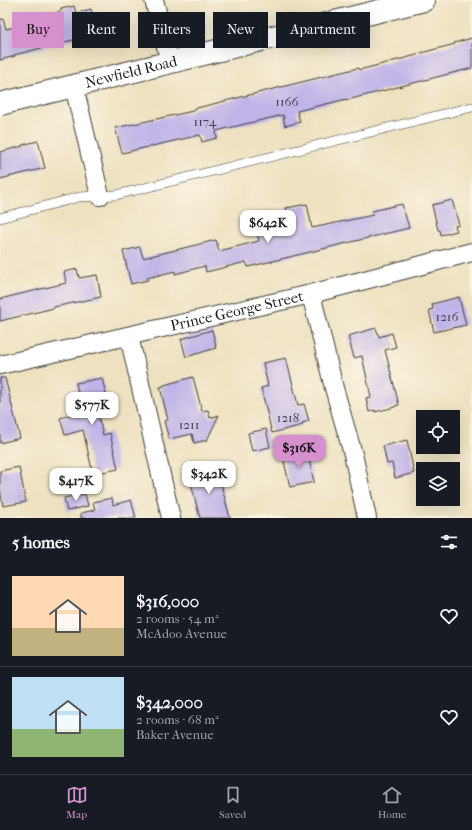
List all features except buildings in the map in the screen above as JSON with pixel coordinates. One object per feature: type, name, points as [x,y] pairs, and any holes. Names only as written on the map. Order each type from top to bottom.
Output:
[{"type":"street","points":[[154,0],[170,62]]},
{"type":"street","name":"Newfield Road","points":[[0,104],[394,4],[424,0]]},
{"type":"street","points":[[74,86],[100,196]]},
{"type":"street","name":"Prince George Street","points":[[0,365],[311,294],[472,252]]},
{"type":"street","points":[[311,294],[334,388],[353,454],[367,518]]},
{"type":"street","points":[[129,336],[171,518]]},
{"type":"lane","points":[[0,218],[80,197],[116,195],[472,106]]}]
